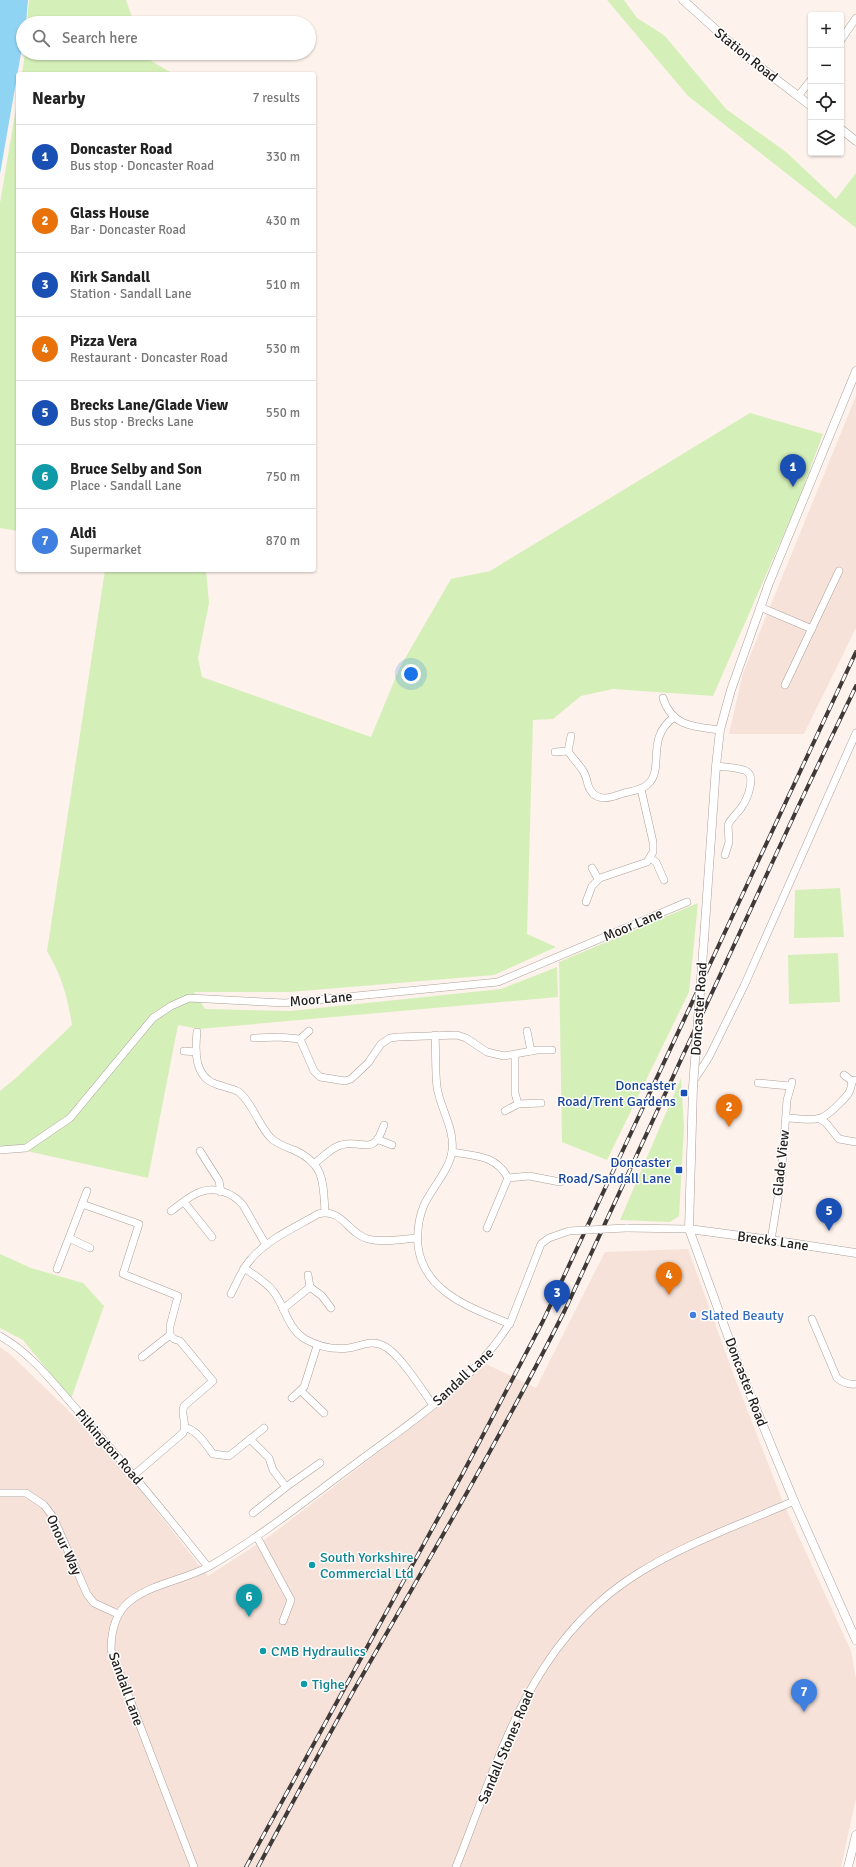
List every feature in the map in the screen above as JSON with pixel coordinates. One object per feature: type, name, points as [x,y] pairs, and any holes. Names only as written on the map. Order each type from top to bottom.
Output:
[{"type":"street","name":"Station Road","points":[[683,0],[743,54],[808,104]]},
{"type":"street","points":[[844,36],[856,18]]},
{"type":"street","points":[[798,96],[808,84]]},
{"type":"street","points":[[844,131],[856,141]]},
{"type":"street","name":"Doncaster Road","points":[[856,370],[760,607],[731,690],[720,730],[716,766],[693,1083],[689,1230],[741,1372],[794,1501],[856,1640]]},
{"type":"street","points":[[785,684],[839,572]]},
{"type":"street","points":[[760,607],[812,629]]},
{"type":"street","points":[[664,698],[666,707],[674,717],[689,725],[720,730]]},
{"type":"street","points":[[571,736],[568,751],[583,770],[591,793],[601,798],[608,798],[641,789],[651,780],[655,772],[659,735],[664,727],[674,717]]},
{"type":"street","points":[[693,1083],[709,1057],[744,986],[856,733]]},
{"type":"street","points":[[555,752],[568,751]]},
{"type":"street","points":[[716,766],[744,770],[751,778],[744,803],[728,825],[728,842],[725,855]]},
{"type":"street","points":[[586,902],[592,886],[598,879],[647,862],[653,852],[653,842],[641,789]]},
{"type":"street","points":[[650,858],[656,862],[664,880]]},
{"type":"street","points":[[592,868],[598,879]]},
{"type":"street","name":"Moor Lane","points":[[0,1150],[26,1148],[70,1118],[153,1018],[171,1006],[189,998],[286,1003],[498,982],[687,902]]},
{"type":"street","points":[[254,1038],[279,1037],[300,1039],[309,1031]]},
{"type":"street","points":[[527,1031],[530,1051]]},
{"type":"street","points":[[197,1032],[196,1052],[198,1064],[207,1079],[211,1083],[238,1091],[246,1099],[271,1138],[299,1152],[315,1163],[323,1181],[325,1212]]},
{"type":"street","points":[[435,1035],[437,1086],[440,1103],[450,1129],[452,1152],[444,1172],[424,1205],[420,1218],[417,1238],[420,1256],[425,1271],[443,1292],[456,1300],[510,1324]]},
{"type":"street","points":[[300,1039],[314,1071],[320,1077],[345,1081],[351,1079],[368,1063],[380,1044],[390,1038],[457,1035],[466,1038],[487,1052],[504,1056],[530,1051],[552,1050]]},
{"type":"street","points":[[184,1051],[196,1052]]},
{"type":"street","points":[[514,1055],[515,1093],[518,1104]]},
{"type":"street","points":[[786,1118],[820,1119],[827,1116],[850,1093],[854,1080],[844,1075]]},
{"type":"street","name":"Glade View","points":[[758,1083],[791,1084],[787,1100],[781,1179],[771,1240]]},
{"type":"street","points":[[505,1111],[518,1104],[541,1103]]},
{"type":"street","points":[[820,1119],[826,1123],[839,1139],[856,1142]]},
{"type":"street","points":[[315,1163],[341,1145],[367,1145],[378,1140],[384,1125]]},
{"type":"street","points":[[378,1140],[392,1145]]},
{"type":"street","points":[[200,1151],[219,1181],[222,1192]]},
{"type":"street","points":[[452,1152],[490,1159],[505,1173],[508,1178]]},
{"type":"street","points":[[508,1178],[530,1176],[560,1182]]},
{"type":"street","points":[[487,1228],[508,1178]]},
{"type":"street","points":[[171,1211],[200,1191],[212,1190],[222,1192],[232,1196],[242,1205],[266,1245]]},
{"type":"street","points":[[57,1269],[87,1191]]},
{"type":"street","points":[[184,1202],[212,1237]]},
{"type":"street","points":[[82,1204],[139,1224],[123,1274],[126,1277],[178,1296],[170,1326],[170,1335],[174,1339],[180,1341],[213,1381],[184,1406],[182,1411],[186,1428],[183,1433],[134,1475]]},
{"type":"street","points":[[231,1294],[244,1268],[266,1245],[318,1214],[325,1212],[334,1214],[360,1236],[366,1239],[417,1238]]},
{"type":"street","name":"Sandall Lane","points":[[194,1867],[111,1650],[111,1635],[118,1614],[129,1602],[143,1593],[208,1567],[257,1537],[433,1405],[483,1360],[496,1346],[510,1324],[541,1244],[549,1238],[569,1231],[626,1228],[689,1230]]},
{"type":"street","name":"Brecks Lane","points":[[689,1230],[771,1240],[856,1253]]},
{"type":"street","points":[[69,1238],[90,1248]]},
{"type":"street","points":[[244,1268],[267,1284],[274,1292],[293,1327],[303,1338],[317,1346],[337,1349],[373,1343],[382,1345],[398,1358],[433,1405]]},
{"type":"street","points":[[308,1275],[310,1287],[322,1296],[331,1308]]},
{"type":"street","points":[[283,1309],[310,1287]]},
{"type":"street","points":[[812,1319],[837,1378],[843,1383],[856,1384]]},
{"type":"street","points":[[142,1357],[170,1335]]},
{"type":"street","name":"Pilkington Road","points":[[0,1336],[20,1348],[34,1363],[134,1475],[208,1567]]},
{"type":"street","points":[[292,1398],[304,1387],[317,1346]]},
{"type":"street","points":[[301,1391],[324,1413]]},
{"type":"street","points":[[186,1428],[190,1429],[197,1435],[213,1454],[216,1455],[232,1455],[264,1428]]},
{"type":"street","points":[[250,1439],[269,1458],[273,1470],[286,1487]]},
{"type":"street","points":[[253,1513],[320,1463]]},
{"type":"street","name":"Onour Way","points":[[0,1493],[26,1494],[44,1505],[53,1517],[87,1594],[94,1603],[118,1614]]},
{"type":"street","name":"Sandall Stones Road","points":[[456,1867],[516,1716],[538,1676],[566,1637],[603,1600],[637,1574],[675,1553],[794,1501]]},
{"type":"street","points":[[257,1537],[291,1600],[283,1621]]},
{"type":"street","points":[[848,1867],[856,1836]]},
{"type":"shaded area","points":[[856,396],[856,628],[804,734],[729,734],[743,673]]},
{"type":"shaded area","points":[[688,1249],[733,1373],[783,1502],[851,1651],[856,1679],[856,1798],[841,1867],[0,1867],[0,1347],[11,1355],[66,1408],[132,1480],[208,1576],[267,1538],[436,1408],[486,1364],[536,1388],[605,1252]]},
{"type":"green space","points":[[29,0],[126,0],[132,16],[28,16]]},
{"type":"green space","points":[[607,0],[624,0],[637,18],[664,35],[726,109],[786,152],[836,199],[856,173],[856,228],[688,96]]},
{"type":"green space","points":[[24,60],[149,60],[170,72],[22,72]]},
{"type":"green space","points":[[16,108],[16,531],[0,528],[0,203]]},
{"type":"green space","points":[[750,413],[823,434],[797,504],[713,696],[613,689],[581,696],[553,719],[533,720],[527,934],[556,947],[494,975],[290,992],[194,992],[205,1009],[290,1011],[501,989],[557,967],[558,997],[199,1029],[178,1025],[148,1178],[27,1151],[0,1153],[0,1091],[72,1025],[63,986],[57,969],[47,951],[105,572],[206,572],[209,603],[198,658],[202,677],[371,737],[400,667],[451,579],[490,571]]},
{"type":"green space","points":[[840,888],[844,937],[794,938],[795,890]]},
{"type":"green space","points":[[698,903],[689,992],[607,1160],[562,1142],[559,962]]},
{"type":"green space","points":[[838,953],[840,1002],[789,1004],[788,955]]},
{"type":"green space","points":[[681,1078],[684,1127],[679,1216],[670,1222],[620,1220]]},
{"type":"green space","points":[[0,1254],[31,1268],[83,1283],[104,1306],[71,1399],[23,1340],[0,1328]]},
{"type":"water","points":[[0,0],[28,0],[27,16],[16,16],[16,60],[20,60],[18,72],[16,72],[16,82],[0,174]]},
{"type":"railway","points":[[246,1867],[463,1473],[543,1321],[856,652]]},
{"type":"railway","points":[[258,1867],[354,1690],[489,1454],[565,1310],[798,807],[856,686]]},
{"type":"place","name":"Doncaster Road","points":[[793,487]]},
{"type":"place","name":"Doncaster Road/Trent Gardens","points":[[684,1093]]},
{"type":"place","name":"Glass House","points":[[729,1127]]},
{"type":"place","name":"Doncaster Road/Sandall Lane","points":[[679,1170]]},
{"type":"place","name":"Brecks Lane/Glade View","points":[[829,1231]]},
{"type":"place","name":"Pizza Vera","points":[[669,1295]]},
{"type":"place","name":"Kirk Sandall","points":[[557,1313]]},
{"type":"place","name":"Slated Beauty","points":[[693,1315]]},
{"type":"place","name":"South Yorkshire Commercial Ltd","points":[[312,1565]]},
{"type":"place","name":"Bruce Selby and Son","points":[[249,1617]]},
{"type":"place","name":"CMB Hydraulics","points":[[263,1651]]},
{"type":"place","name":"Tighe","points":[[304,1684]]},
{"type":"place","name":"Aldi","points":[[804,1712]]}]
